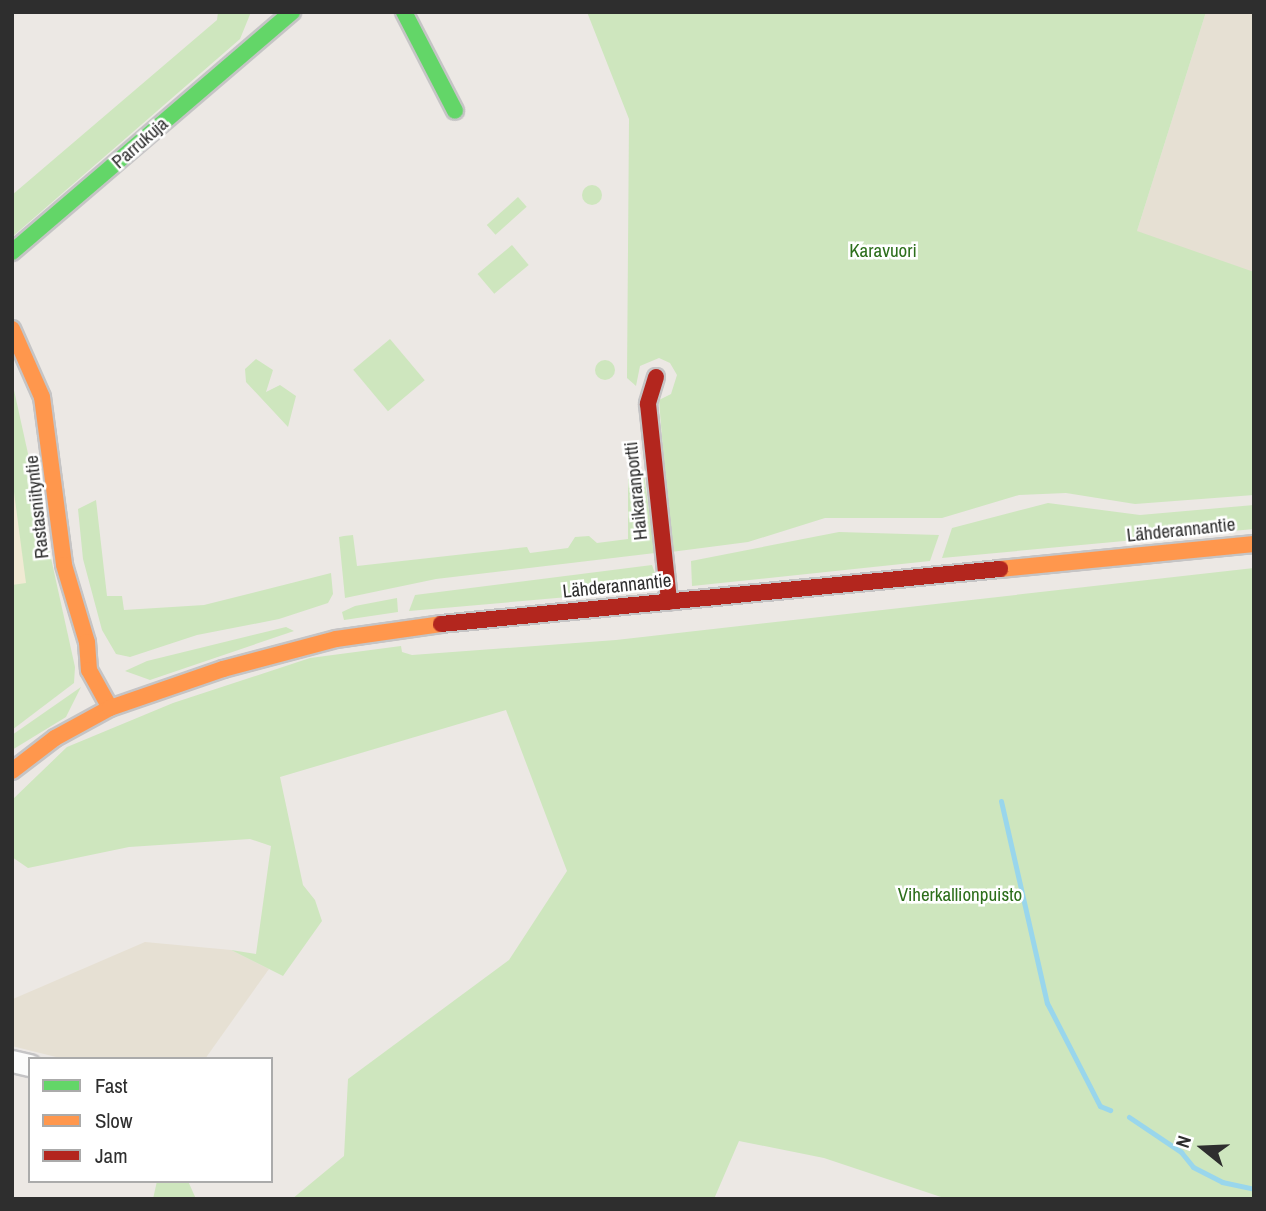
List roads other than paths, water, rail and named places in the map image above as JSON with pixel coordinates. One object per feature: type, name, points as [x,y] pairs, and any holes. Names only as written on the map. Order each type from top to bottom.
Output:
[{"type":"main road","name":"Parrukuja","points":[[12,252],[292,12]]},
{"type":"main road","points":[[404,12],[455,111]]},
{"type":"main road","name":"Rastasniityntie","points":[[12,329],[43,397],[64,565],[87,642],[91,677],[110,708]]},
{"type":"main road","name":"Haikaranportti","points":[[656,377],[648,404],[669,602]]},
{"type":"main road","name":"Lähderannantie","points":[[12,771],[55,738],[110,708],[223,669],[337,639],[406,628],[1254,544]]},
{"type":"main road","name":"Rastasniityntie","points":[[87,642],[108,667],[110,708]]},
{"type":"street","points":[[267,33],[271,12]]},
{"type":"waterway","points":[[1001,801],[1047,1003],[1100,1106],[1110,1110]]},
{"type":"waterway","points":[[1129,1117],[1181,1152],[1193,1167],[1222,1182],[1254,1189]]},
{"type":"park label","name":"Karavuori","points":[[883,251]]},
{"type":"park label","name":"Viherkallionpuisto","points":[[960,895]]}]
